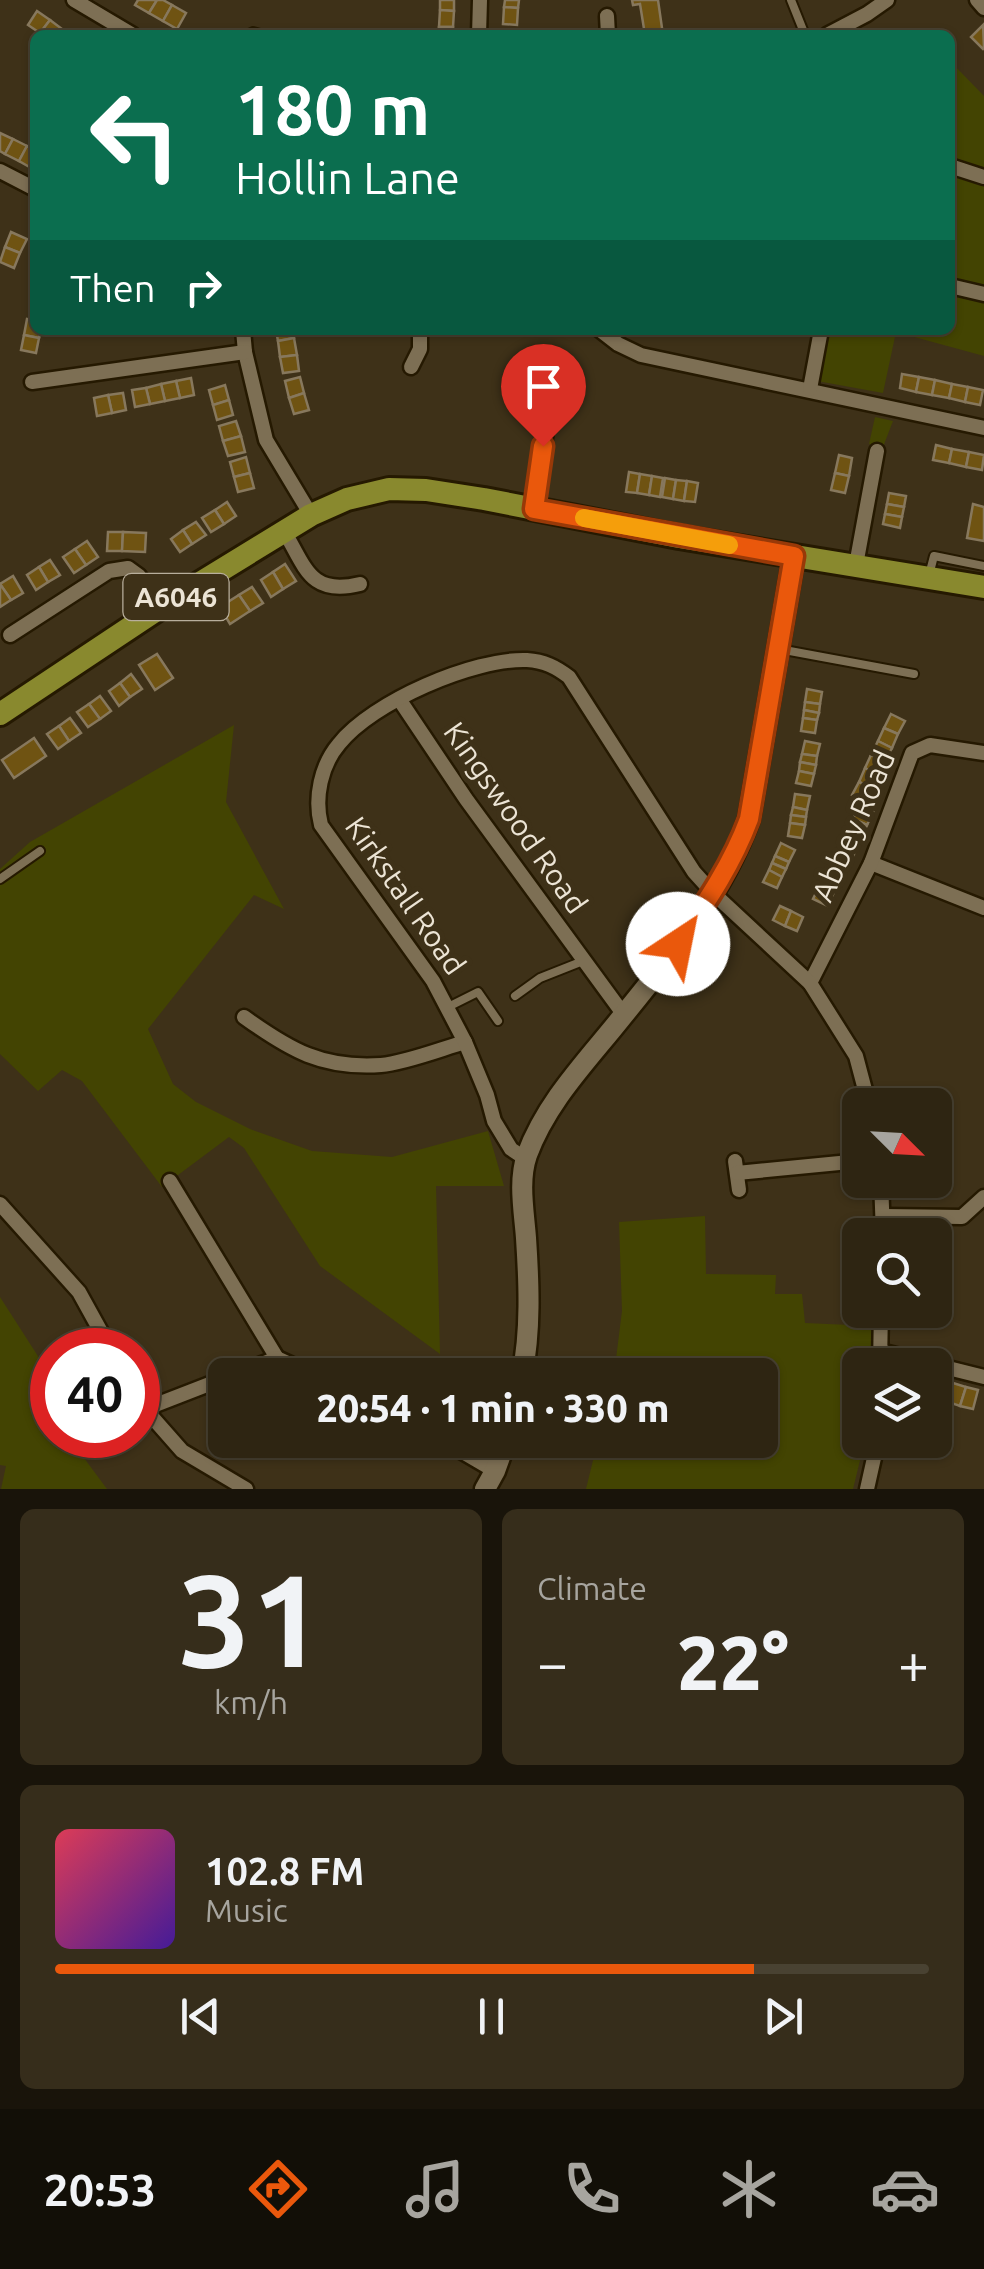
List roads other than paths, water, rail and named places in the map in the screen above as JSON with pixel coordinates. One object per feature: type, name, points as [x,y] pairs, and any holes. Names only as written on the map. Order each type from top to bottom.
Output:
[{"type":"main road","name":"A6046","points":[[0,714],[161,607],[311,515],[347,499],[389,489],[426,490],[984,587]]},
{"type":"street","points":[[74,0],[124,30]]},
{"type":"street","points":[[479,30],[480,0]]},
{"type":"street","points":[[837,30],[887,0]]},
{"type":"street","points":[[977,0],[984,8]]},
{"type":"street","points":[[608,16],[608,30]]},
{"type":"street","points":[[955,168],[984,177]]},
{"type":"street","points":[[0,171],[30,186]]},
{"type":"street","points":[[955,287],[984,294]]},
{"type":"street","points":[[243,335],[266,440],[311,515]]},
{"type":"street","points":[[411,368],[420,349],[420,335]]},
{"type":"street","points":[[606,335],[641,355],[984,428]]},
{"type":"street","points":[[810,389],[820,335]]},
{"type":"street","points":[[32,382],[245,352]]},
{"type":"street","points":[[534,509],[548,418]]},
{"type":"street","points":[[856,566],[876,451]]},
{"type":"street","points":[[284,531],[312,578],[320,584],[338,588],[360,584]]},
{"type":"street","points":[[523,1358],[528,1300],[522,1194],[526,1158],[558,1095],[624,1015],[732,859],[749,819],[794,556]]},
{"type":"street","points":[[10,635],[109,571],[128,568],[140,576],[161,607]]},
{"type":"street","name":"Kirkstall Road","points":[[526,1158],[512,1149],[494,1120],[465,1042],[433,982],[321,825],[318,813],[322,779],[338,744],[399,699],[448,676],[484,666],[526,660],[546,663],[578,687],[686,860],[712,893],[810,984],[856,1056],[864,1088]]},
{"type":"street","name":"Kingswood Road","points":[[399,699],[466,799],[624,1015]]},
{"type":"street","name":"Abbey Road","points":[[810,984],[871,863],[912,753],[930,746],[984,753]]},
{"type":"street","points":[[871,863],[984,908]]},
{"type":"street","points":[[244,1017],[281,1043],[322,1062],[384,1065],[465,1042]]},
{"type":"street","points":[[739,1190],[736,1167],[842,1161]]},
{"type":"street","points":[[170,1181],[277,1358]]},
{"type":"street","points":[[882,1198],[884,1216],[962,1217],[984,1197]]},
{"type":"street","points":[[0,1204],[79,1292],[99,1328]]},
{"type":"street","points":[[952,1372],[984,1378]]},
{"type":"street","points":[[160,1397],[208,1383]]},
{"type":"street","points":[[160,1425],[182,1451],[246,1489]]},
{"type":"street","points":[[464,1458],[490,1480]]},
{"type":"street","points":[[867,1489],[874,1458]]},
{"type":"lane","points":[[790,0],[803,30]]},
{"type":"lane","points":[[929,578],[934,556],[984,566]]},
{"type":"lane","points":[[779,650],[914,674]]},
{"type":"lane","points":[[0,878],[40,851]]},
{"type":"lane","points":[[515,996],[540,978],[583,961]]},
{"type":"lane","points":[[448,1007],[478,992],[498,1021]]}]
